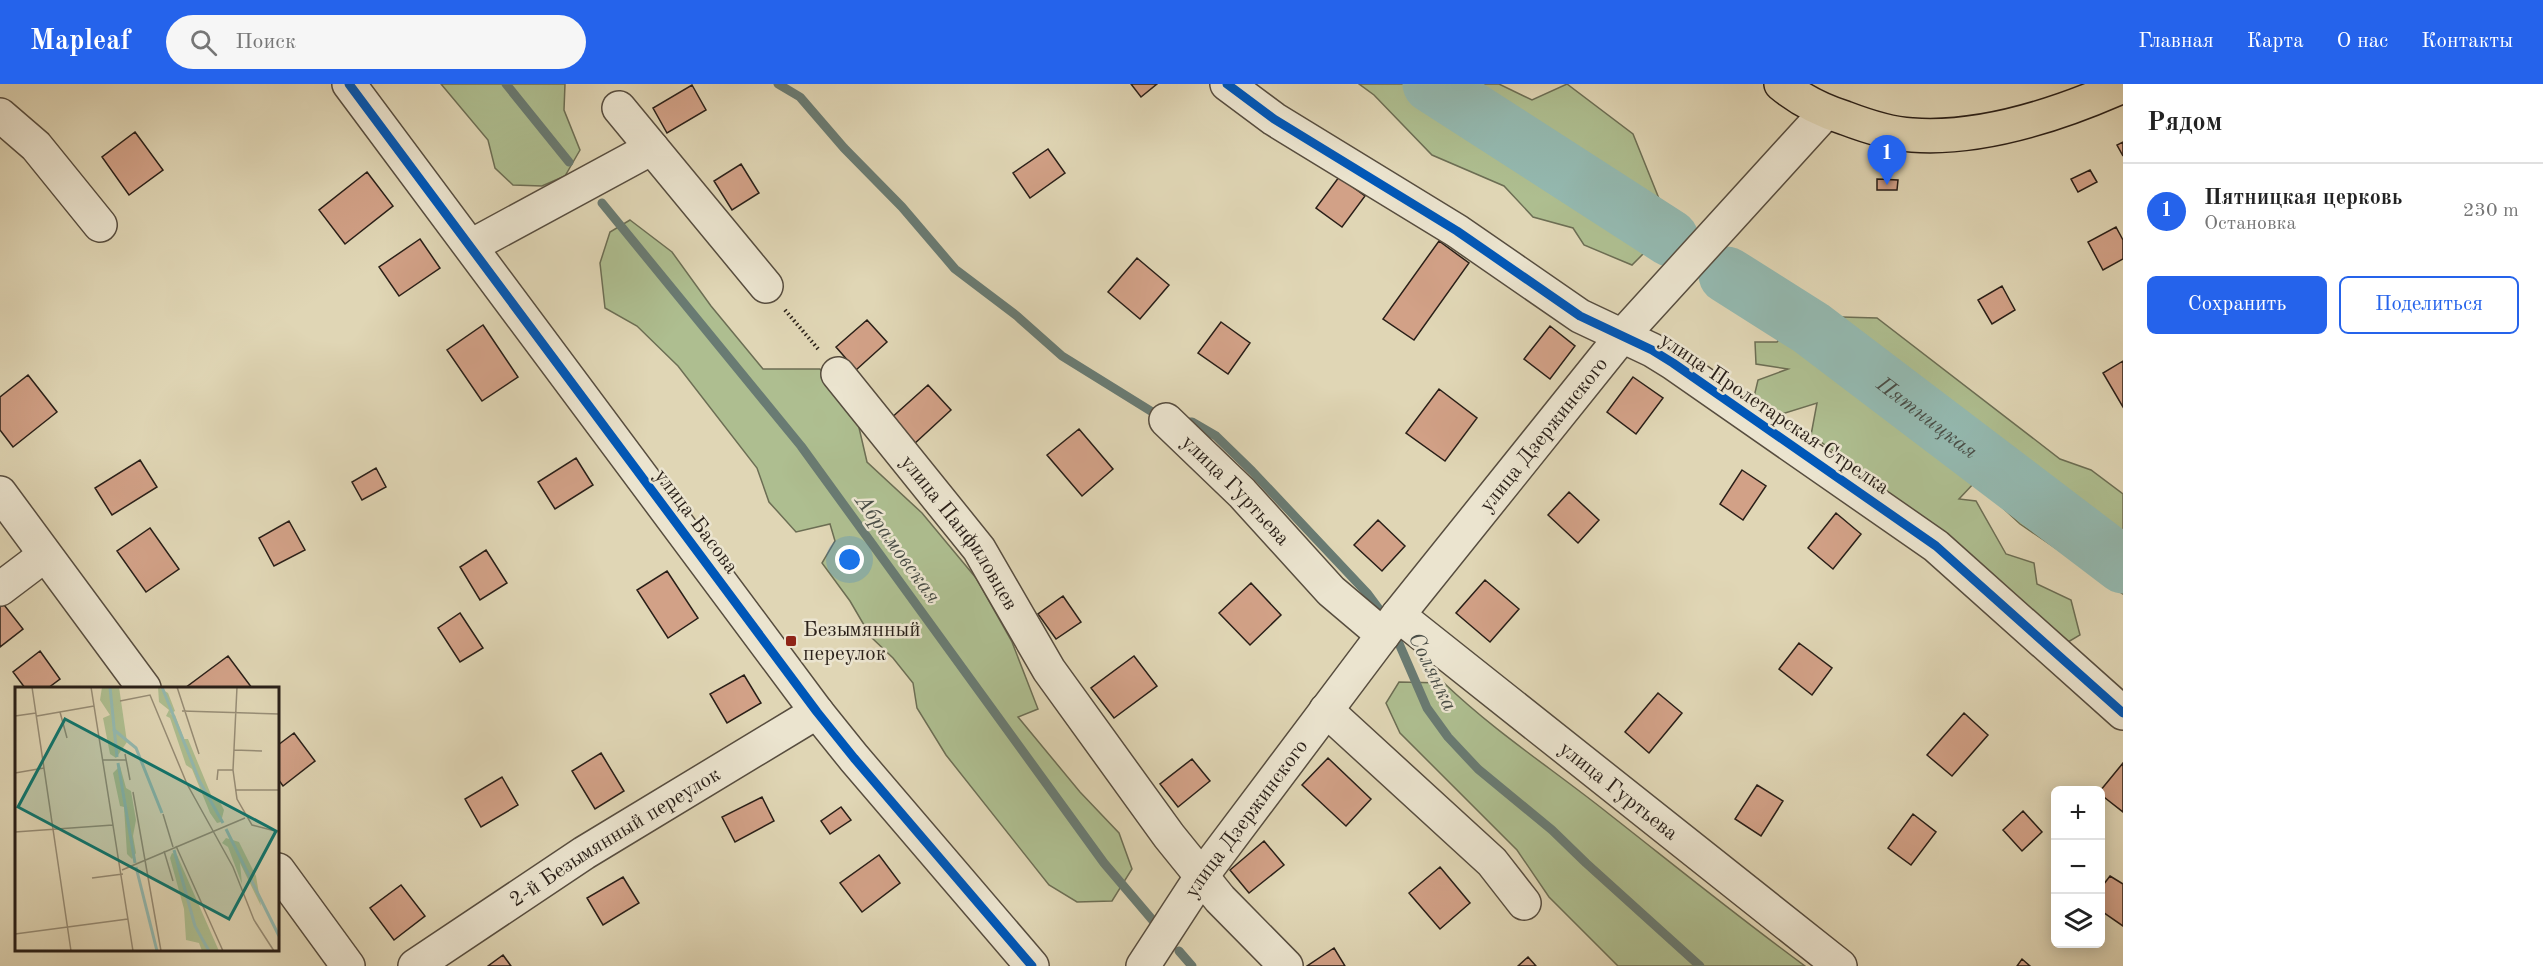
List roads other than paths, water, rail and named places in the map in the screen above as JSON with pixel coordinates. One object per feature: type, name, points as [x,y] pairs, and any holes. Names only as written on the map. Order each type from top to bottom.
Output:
[{"type":"main road","points":[[1781,84],[1826,112],[1866,126],[1911,135],[1996,128],[2047,115],[2123,86]]},
{"type":"street","name":"улица Басова","points":[[349,84],[817,712],[1032,966]]},
{"type":"street","name":"улица Пролетарская Стрелка","points":[[1227,84],[1274,119],[1457,231],[1580,316],[1652,350],[1673,363],[1936,546],[2123,713]]},
{"type":"street","points":[[619,108],[766,286]]},
{"type":"street","name":"улица Дзержинского","points":[[1143,966],[1201,877],[1390,625],[1622,336],[1826,112]]},
{"type":"street","points":[[0,115],[36,146],[100,225]]},
{"type":"street","points":[[471,246],[651,148]]},
{"type":"street","name":"улица Панфиловцев","points":[[838,374],[979,549],[1049,670],[1201,877],[1287,966]]},
{"type":"street","name":"улица Гуртьева","points":[[1166,420],[1242,493],[1331,591],[1390,625],[1840,966]]},
{"type":"street","points":[[0,494],[143,687]]},
{"type":"street","points":[[0,589],[45,555]]},
{"type":"street","points":[[1326,710],[1492,862],[1524,903]]},
{"type":"street","name":"2-й Безымянный переулок","points":[[415,966],[584,853],[817,712]]},
{"type":"street","points":[[279,871],[348,966]]},
{"type":"waterway","name":"Абрамовская","points":[[506,84],[569,162]]},
{"type":"waterway","points":[[778,84],[800,97],[844,148],[902,207],[955,269],[1017,316],[1062,356],[1162,418]]},
{"type":"waterway","name":"Пятницкая","points":[[1431,84],[1670,238]]},
{"type":"waterway","name":"Абрамовская","points":[[602,203],[801,446],[1104,863],[1155,923]]},
{"type":"waterway","name":"Пятницкая","points":[[1727,275],[1811,328],[2123,565]]},
{"type":"waterway","name":"Солянка","points":[[1182,422],[1192,422],[1216,436],[1367,593],[1387,620]]},
{"type":"waterway","name":"Солянка","points":[[1394,632],[1427,708],[1448,737],[1478,769],[1552,830],[1700,966]]},
{"type":"waterway","name":"Абрамовская","points":[[1179,951],[1192,966]]},
{"type":"place","name":"Пятницкая церковь","points":[[1887,185]]},
{"type":"place","name":"Безымянный переулок","points":[[791,641]]}]
